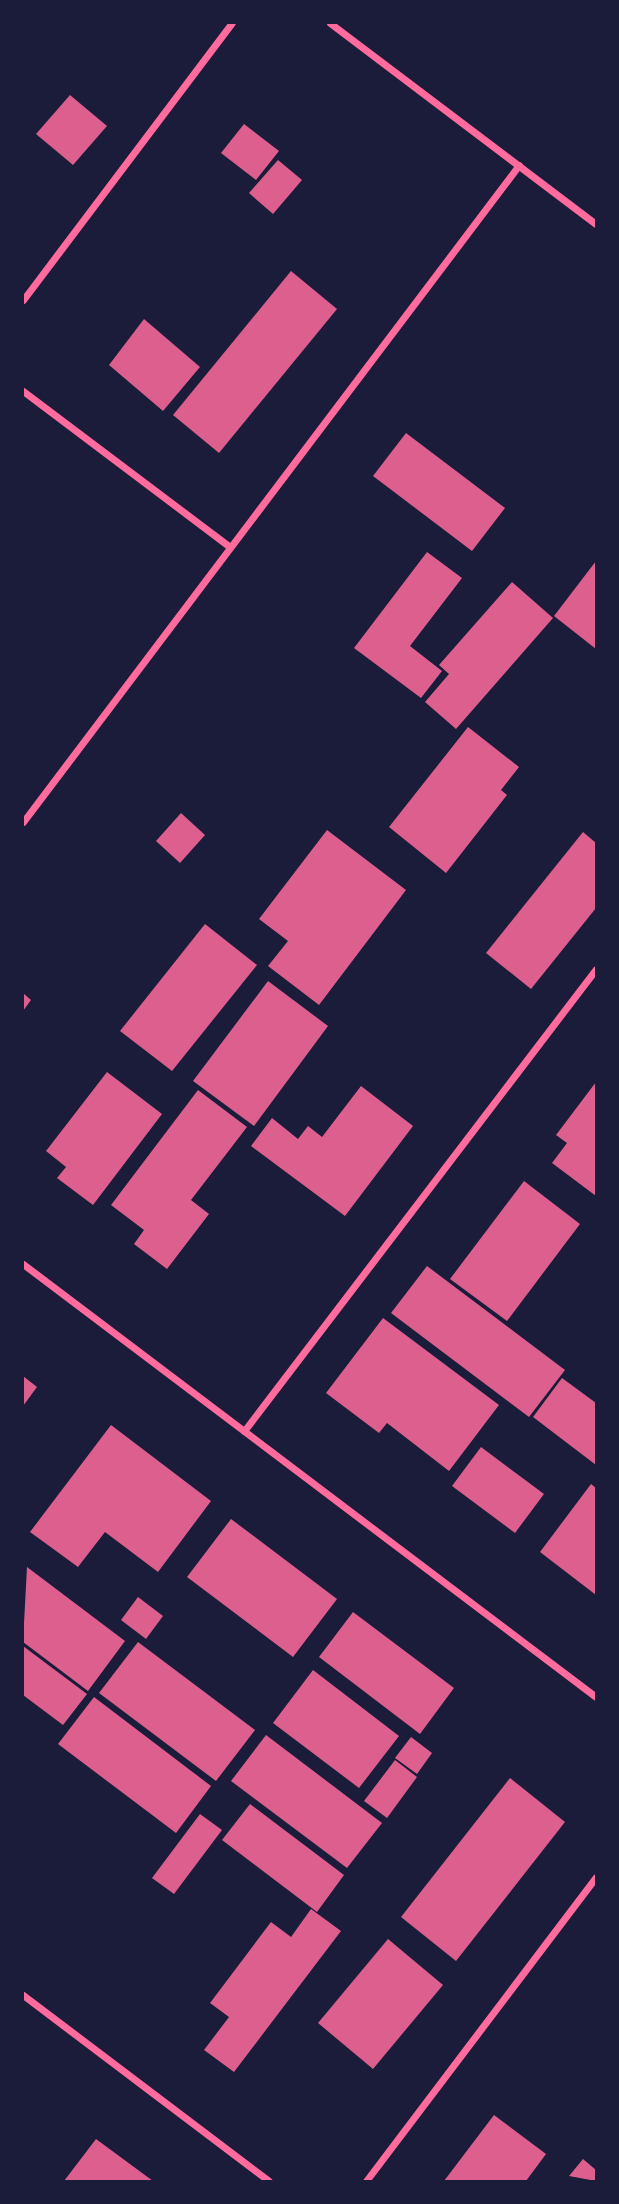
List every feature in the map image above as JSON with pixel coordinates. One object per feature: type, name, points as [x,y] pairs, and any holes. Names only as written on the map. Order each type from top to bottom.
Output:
[{"type":"street","points":[[23,300],[232,23]]},
{"type":"street","points":[[330,23],[596,224]]},
{"type":"street","points":[[23,822],[519,165]]},
{"type":"street","points":[[23,391],[230,547]]},
{"type":"street","points":[[244,1432],[596,968]]},
{"type":"street","points":[[23,1264],[596,1697]]},
{"type":"street","points":[[366,2181],[596,1877]]},
{"type":"street","points":[[23,1995],[269,2181]]},
{"type":"building","points":[[70,95],[107,126],[73,165],[36,134]]},
{"type":"building","points":[[244,124],[279,151],[256,180],[221,153]]},
{"type":"building","points":[[278,160],[302,180],[273,214],[249,193]]},
{"type":"building","points":[[291,271],[337,309],[219,453],[173,415]]},
{"type":"building","points":[[144,319],[200,367],[163,411],[109,365]]},
{"type":"building","points":[[406,433],[505,508],[472,551],[373,476]]},
{"type":"building","points":[[427,552],[462,578],[410,646],[442,671],[421,698],[354,648]]},
{"type":"building","points":[[596,561],[596,649],[554,616]]},
{"type":"building","points":[[512,582],[553,618],[456,729],[425,702],[449,674],[439,665]]},
{"type":"building","points":[[468,727],[519,767],[501,790],[507,795],[446,873],[389,827]]},
{"type":"building","points":[[181,813],[205,835],[180,863],[156,841]]},
{"type":"building","points":[[327,830],[406,890],[319,1005],[268,966],[288,941],[259,919]]},
{"type":"building","points":[[583,832],[596,843],[596,908],[531,989],[486,953]]},
{"type":"building","points":[[205,924],[257,965],[172,1071],[120,1031]]},
{"type":"building","points":[[268,981],[328,1026],[254,1126],[193,1081]]},
{"type":"building","points":[[23,993],[31,1000],[23,1011]]},
{"type":"building","points":[[107,1072],[162,1114],[93,1205],[57,1178],[66,1167],[46,1151]]},
{"type":"building","points":[[596,1082],[596,1196],[552,1163],[567,1143],[556,1135]]},
{"type":"building","points":[[361,1086],[413,1126],[345,1216],[251,1146],[272,1118],[298,1139],[308,1126],[322,1137]]},
{"type":"building","points":[[198,1090],[247,1127],[191,1200],[209,1214],[167,1269],[134,1244],[144,1230],[111,1205]]},
{"type":"building","points":[[524,1181],[580,1224],[507,1321],[450,1279]]},
{"type":"building","points":[[427,1266],[565,1370],[529,1417],[391,1313]]},
{"type":"building","points":[[383,1318],[499,1405],[449,1471],[387,1423],[379,1433],[326,1393]]},
{"type":"building","points":[[23,1376],[37,1387],[23,1406]]},
{"type":"building","points":[[562,1378],[596,1403],[596,1465],[533,1417]]},
{"type":"building","points":[[111,1425],[211,1501],[158,1572],[105,1532],[78,1567],[30,1532]]},
{"type":"building","points":[[481,1447],[544,1494],[515,1533],[452,1486]]},
{"type":"building","points":[[591,1484],[596,1488],[596,1595],[540,1552]]},
{"type":"building","points":[[231,1519],[337,1599],[293,1657],[187,1577]]},
{"type":"building","points":[[27,1567],[125,1641],[88,1691],[23,1642]]},
{"type":"building","points":[[138,1597],[163,1616],[146,1639],[121,1620]]},
{"type":"building","points":[[353,1612],[454,1688],[420,1734],[319,1657]]},
{"type":"building","points":[[138,1642],[255,1730],[216,1781],[99,1693]]},
{"type":"building","points":[[23,1646],[87,1694],[63,1725],[23,1695]]},
{"type":"building","points":[[313,1670],[399,1736],[359,1788],[273,1723]]},
{"type":"building","points":[[94,1697],[211,1786],[176,1833],[58,1744]]},
{"type":"building","points":[[266,1735],[382,1823],[347,1868],[231,1781]]},
{"type":"building","points":[[411,1737],[432,1753],[417,1774],[395,1758]]},
{"type":"building","points":[[395,1760],[417,1777],[387,1818],[364,1801]]},
{"type":"building","points":[[510,1778],[565,1822],[456,1961],[401,1917]]},
{"type":"building","points":[[250,1804],[344,1875],[317,1912],[222,1840]]},
{"type":"building","points":[[200,1814],[222,1830],[174,1894],[152,1878]]},
{"type":"building","points":[[311,1909],[341,1931],[234,2072],[204,2050],[229,2017],[210,2003],[271,1922],[291,1937]]},
{"type":"building","points":[[388,1939],[443,1985],[373,2069],[318,2023]]},
{"type":"building","points":[[494,2115],[546,2154],[526,2181],[444,2181]]},
{"type":"building","points":[[96,2139],[153,2181],[64,2181]]},
{"type":"building","points":[[583,2159],[596,2170],[596,2181],[569,2176]]}]
